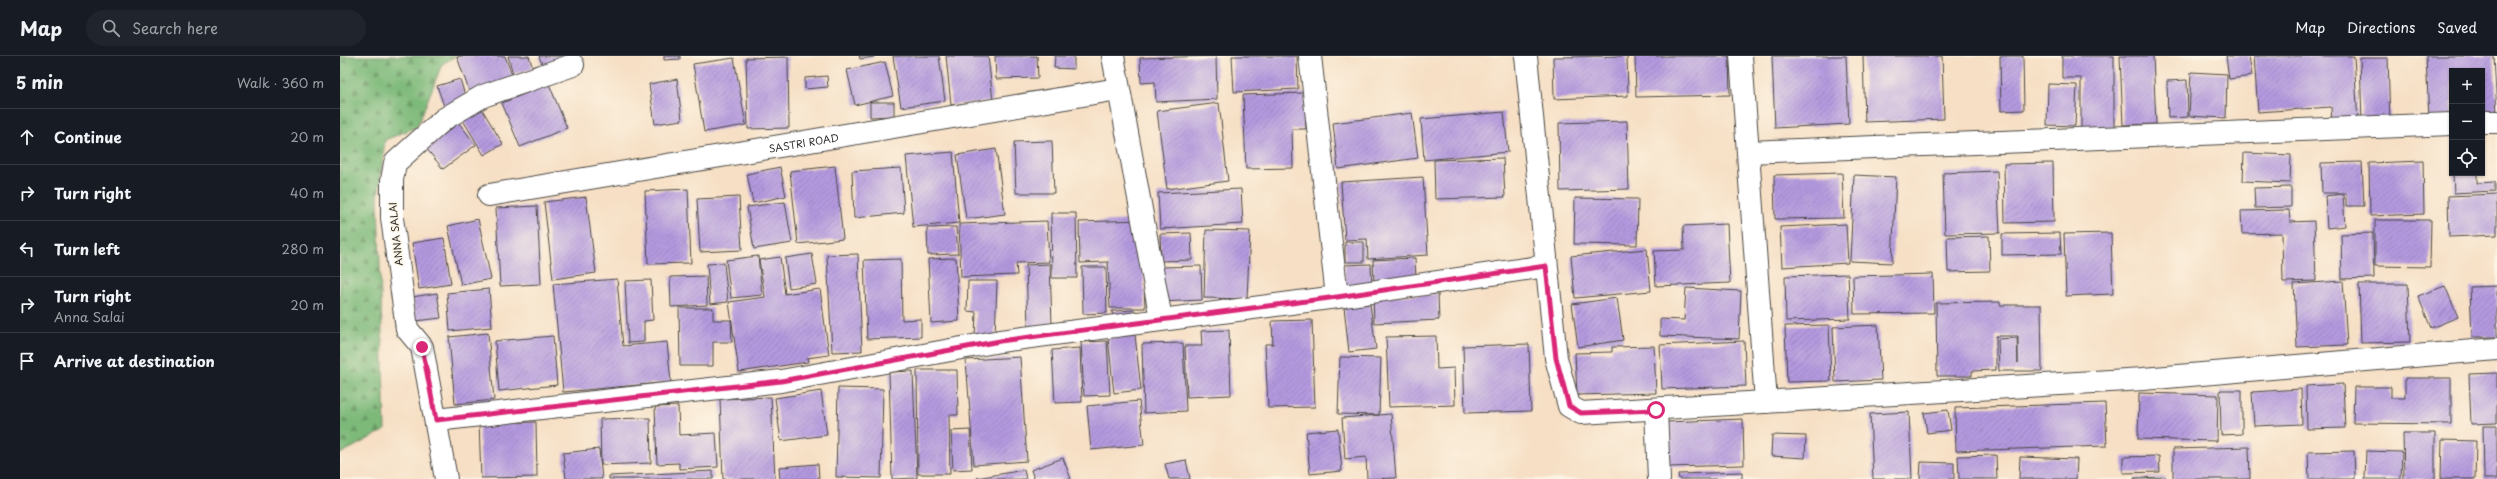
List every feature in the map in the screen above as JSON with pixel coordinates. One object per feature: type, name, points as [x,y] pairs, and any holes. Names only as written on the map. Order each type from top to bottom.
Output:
[{"type":"street","points":[[1113,56],[1161,319]]},
{"type":"street","points":[[1310,56],[1337,297]]},
{"type":"street","points":[[1526,56],[1556,358],[1569,406],[1581,413],[1656,410],[2143,379],[2497,348]]},
{"type":"street","points":[[1741,56],[1766,402]]},
{"type":"street","name":"ANNA SALAI","points":[[446,479],[422,347],[407,329],[392,218],[392,180],[395,163],[444,119],[483,96],[573,65]]},
{"type":"street","name":"SASTRI ROAD","points":[[489,195],[1118,89]]},
{"type":"street","points":[[2485,122],[2497,122]]},
{"type":"street","points":[[1748,152],[2449,124]]},
{"type":"street","points":[[436,420],[781,381],[1000,341],[1337,297],[1546,266]]},
{"type":"street","points":[[1656,410],[1659,479]]},
{"type":"green space","points":[[340,56],[456,56],[442,64],[417,127],[385,140],[378,199],[385,430],[340,454]]},
{"type":"building","points":[[505,56],[513,78],[470,93],[457,57]]},
{"type":"building","points":[[508,56],[529,56],[533,69],[513,74]]},
{"type":"building","points":[[539,56],[563,56],[565,63],[544,70]]},
{"type":"building","points":[[664,56],[680,56],[680,59],[664,60]]},
{"type":"building","points":[[859,56],[874,56],[874,57],[860,59]]},
{"type":"building","points":[[893,56],[939,56],[945,101],[901,107]]},
{"type":"building","points":[[946,56],[988,56],[993,101],[951,105]]},
{"type":"building","points":[[995,56],[1037,56],[1038,78],[996,79]]},
{"type":"building","points":[[1055,56],[1074,56],[1074,69],[1054,68]]},
{"type":"building","points":[[1216,56],[1217,99],[1156,102],[1155,82],[1141,83],[1140,58]]},
{"type":"building","points":[[1232,56],[1297,56],[1298,89],[1234,92]]},
{"type":"building","points":[[1627,56],[1628,96],[1554,99],[1553,57]]},
{"type":"building","points":[[1635,56],[1729,56],[1730,95],[1636,97]]},
{"type":"building","points":[[1772,56],[1846,56],[1849,124],[1775,128]]},
{"type":"building","points":[[1863,56],[1942,56],[1944,119],[1865,122]]},
{"type":"building","points":[[2000,56],[2023,56],[2024,110],[2001,111]]},
{"type":"building","points":[[2062,56],[2114,56],[2114,128],[2081,128],[2081,78],[2062,78]]},
{"type":"building","points":[[2120,56],[2153,56],[2156,124],[2123,125]]},
{"type":"building","points":[[2226,56],[2249,56],[2252,76],[2229,79]]},
{"type":"building","points":[[2254,56],[2354,56],[2358,123],[2332,124],[2331,107],[2258,112]]},
{"type":"building","points":[[2426,56],[2494,56],[2497,115],[2485,115],[2485,68],[2449,68],[2449,117],[2429,119]]},
{"type":"building","points":[[788,57],[789,128],[748,129],[746,58]]},
{"type":"building","points":[[734,58],[746,125],[704,132],[693,64]]},
{"type":"building","points":[[2360,58],[2388,58],[2390,123],[2362,124]]},
{"type":"building","points":[[885,62],[893,96],[855,105],[847,70]]},
{"type":"building","points":[[2191,72],[2227,74],[2226,118],[2189,116]]},
{"type":"building","points":[[827,76],[828,87],[805,89],[805,78]]},
{"type":"building","points":[[460,79],[466,99],[444,106],[437,86]]},
{"type":"building","points":[[677,79],[682,120],[655,124],[649,84]]},
{"type":"building","points":[[2187,80],[2188,117],[2168,118],[2167,81]]},
{"type":"building","points":[[549,84],[567,128],[520,147],[502,103]]},
{"type":"building","points":[[2048,84],[2077,85],[2075,126],[2047,125]]},
{"type":"building","points":[[1305,93],[1306,129],[1292,129],[1293,168],[1246,169],[1243,95]]},
{"type":"building","points":[[870,102],[894,102],[894,116],[870,117]]},
{"type":"building","points":[[1219,103],[1228,181],[1167,189],[1157,111]]},
{"type":"building","points":[[480,106],[503,144],[484,155],[461,117]]},
{"type":"building","points":[[1504,112],[1508,152],[1424,160],[1421,119]]},
{"type":"building","points":[[1412,113],[1418,158],[1338,169],[1333,123]]},
{"type":"building","points":[[1627,121],[1629,189],[1560,191],[1559,123]]},
{"type":"building","points":[[459,123],[476,145],[443,169],[426,148]]},
{"type":"building","points":[[1052,141],[1054,193],[1016,193],[1014,142]]},
{"type":"building","points":[[996,149],[1005,214],[966,219],[957,155]]},
{"type":"building","points":[[953,152],[959,223],[913,227],[906,156]]},
{"type":"building","points":[[2244,153],[2291,155],[2290,183],[2243,181]]},
{"type":"building","points":[[1503,158],[1505,197],[1435,199],[1434,160]]},
{"type":"building","points":[[2423,161],[2424,214],[2370,216],[2369,163]]},
{"type":"building","points":[[2362,162],[2364,206],[2346,206],[2346,193],[2322,193],[2321,163]]},
{"type":"building","points":[[2053,163],[2054,222],[2005,223],[2004,164]]},
{"type":"building","points":[[835,166],[843,239],[798,244],[790,171]]},
{"type":"building","points":[[780,167],[786,196],[753,203],[747,174]]},
{"type":"building","points":[[901,168],[904,213],[854,218],[852,171]]},
{"type":"building","points":[[1997,171],[2000,233],[1945,234],[1943,173]]},
{"type":"building","points":[[1842,173],[1844,218],[1775,219],[1774,175]]},
{"type":"building","points":[[1854,175],[1896,177],[1892,263],[1850,261]]},
{"type":"building","points":[[2453,176],[2477,176],[2477,183],[2495,182],[2495,191],[2454,193]]},
{"type":"building","points":[[1423,177],[1428,255],[1368,259],[1367,239],[1345,240],[1341,182]]},
{"type":"building","points":[[2291,187],[2291,207],[2255,208],[2254,188]]},
{"type":"building","points":[[688,189],[691,263],[648,264],[645,191]]},
{"type":"building","points":[[1241,189],[1243,224],[1160,229],[1158,193]]},
{"type":"building","points":[[2343,194],[2345,226],[2327,228],[2325,196]]},
{"type":"building","points":[[2497,194],[2497,235],[2449,237],[2448,196]]},
{"type":"building","points":[[586,197],[596,273],[553,279],[544,202]]},
{"type":"building","points":[[739,197],[742,250],[700,252],[697,199]]},
{"type":"building","points":[[1575,198],[1638,199],[1637,245],[1574,244]]},
{"type":"building","points":[[785,202],[792,243],[754,249],[747,207]]},
{"type":"building","points":[[537,206],[541,284],[500,286],[496,208]]},
{"type":"building","points":[[2289,210],[2290,222],[2314,221],[2316,281],[2283,282],[2282,233],[2242,234],[2241,211]]},
{"type":"building","points":[[1051,213],[1076,213],[1077,278],[1052,278]]},
{"type":"building","points":[[478,219],[491,279],[461,285],[448,226]]},
{"type":"building","points":[[1142,220],[1145,308],[1110,308],[1108,262],[1080,263],[1079,222]]},
{"type":"building","points":[[2375,220],[2431,220],[2430,267],[2375,266]]},
{"type":"building","points":[[1047,221],[1049,262],[1016,263],[1017,275],[961,277],[959,224]]},
{"type":"building","points":[[1727,224],[1730,283],[1656,286],[1654,251],[1684,250],[1683,226]]},
{"type":"building","points":[[1846,224],[1848,263],[1782,267],[1780,227]]},
{"type":"building","points":[[956,227],[958,254],[928,255],[927,228]]},
{"type":"building","points":[[1206,230],[1250,231],[1247,299],[1204,298]]},
{"type":"building","points":[[1191,233],[1192,260],[1161,261],[1160,234]]},
{"type":"building","points":[[2060,233],[2061,254],[2002,255],[2002,234]]},
{"type":"building","points":[[2111,233],[2113,294],[2066,296],[2064,234]]},
{"type":"building","points":[[2373,233],[2374,278],[2342,279],[2341,234]]},
{"type":"building","points":[[1989,236],[1990,271],[1948,272],[1947,237]]},
{"type":"building","points":[[444,238],[451,284],[419,289],[412,243]]},
{"type":"building","points":[[1345,242],[1364,242],[1364,262],[1345,262]]},
{"type":"building","points":[[1647,249],[1651,291],[1575,298],[1571,256]]},
{"type":"building","points":[[812,254],[817,284],[789,288],[785,258]]},
{"type":"building","points":[[858,254],[862,351],[832,352],[827,255]]},
{"type":"building","points":[[758,256],[762,295],[731,298],[726,260]]},
{"type":"building","points":[[780,257],[785,294],[820,289],[829,355],[807,358],[808,362],[739,372],[729,302],[765,297],[759,260]]},
{"type":"building","points":[[956,258],[959,321],[931,323],[928,259]]},
{"type":"building","points":[[1415,258],[1416,280],[1374,282],[1373,260]]},
{"type":"building","points":[[901,259],[902,320],[921,319],[921,337],[867,339],[864,260]]},
{"type":"building","points":[[724,263],[728,302],[710,304],[707,264]]},
{"type":"building","points":[[1050,264],[1052,325],[1028,326],[1026,265]]},
{"type":"building","points":[[1371,264],[1372,284],[1345,285],[1344,265]]},
{"type":"building","points":[[1201,266],[1202,300],[1161,302],[1160,267]]},
{"type":"building","points":[[1082,267],[1106,267],[1107,313],[1083,314]]},
{"type":"building","points":[[1848,274],[1850,319],[1786,321],[1785,276]]},
{"type":"building","points":[[1933,274],[1934,313],[1854,314],[1853,276]]},
{"type":"building","points":[[706,276],[707,305],[671,307],[670,277]]},
{"type":"building","points":[[617,279],[623,346],[667,342],[671,382],[563,392],[553,284]]},
{"type":"building","points":[[651,280],[653,320],[644,321],[644,342],[628,343],[625,281]]},
{"type":"building","points":[[968,281],[997,281],[995,337],[975,337],[976,312],[967,311]]},
{"type":"building","points":[[2343,281],[2347,345],[2297,347],[2294,284]]},
{"type":"building","points":[[2359,284],[2408,284],[2410,342],[2361,343]]},
{"type":"building","points":[[2445,286],[2458,317],[2431,328],[2418,296]]},
{"type":"building","points":[[2497,286],[2497,337],[2472,337],[2470,287]]},
{"type":"building","points":[[1686,288],[1741,291],[1739,339],[1660,336],[1660,319],[1684,320]]},
{"type":"building","points":[[489,289],[492,327],[450,331],[447,293]]},
{"type":"building","points":[[437,293],[441,318],[415,321],[412,297]]},
{"type":"building","points":[[1438,294],[1439,320],[1374,323],[1373,297]]},
{"type":"building","points":[[1617,298],[1623,340],[1578,347],[1572,304]]},
{"type":"building","points":[[2000,302],[2000,305],[2041,305],[2042,371],[1999,371],[1998,339],[2017,338],[2018,363],[2018,336],[1996,336],[1996,370],[1972,371],[1972,376],[1937,376],[1936,303]]},
{"type":"building","points":[[1370,304],[1376,349],[1349,352],[1344,307]]},
{"type":"building","points":[[679,308],[713,308],[713,320],[731,320],[732,342],[713,342],[713,366],[680,366]]},
{"type":"building","points":[[1135,310],[1135,319],[1113,320],[1112,311]]},
{"type":"building","points":[[1312,320],[1315,407],[1268,408],[1265,344],[1273,344],[1272,321]]},
{"type":"building","points":[[1829,325],[1831,381],[1787,382],[1785,326]]},
{"type":"building","points":[[1878,325],[1881,380],[1835,382],[1833,327]]},
{"type":"building","points":[[1229,330],[1231,395],[1187,397],[1185,346],[1202,346],[1201,331]]},
{"type":"building","points":[[488,333],[494,400],[455,404],[449,337]]},
{"type":"building","points":[[1135,335],[1141,390],[1114,393],[1108,338]]},
{"type":"building","points":[[553,336],[557,385],[499,391],[495,341]]},
{"type":"building","points":[[1436,336],[1437,369],[1454,368],[1455,405],[1389,407],[1386,337]]},
{"type":"building","points":[[1107,341],[1110,395],[1084,396],[1081,342]]},
{"type":"building","points":[[1744,341],[1746,386],[1662,389],[1660,345]]},
{"type":"building","points":[[1183,343],[1186,411],[1144,413],[1142,344]]},
{"type":"building","points":[[1529,344],[1531,411],[1465,413],[1463,346]]},
{"type":"building","points":[[1654,346],[1656,393],[1577,395],[1575,353],[1612,352],[1612,347]]},
{"type":"building","points":[[1080,348],[1082,402],[1055,403],[1052,350]]},
{"type":"building","points":[[1020,357],[1027,461],[974,465],[966,360]]},
{"type":"building","points":[[1340,357],[1381,358],[1379,415],[1338,414]]},
{"type":"building","points":[[917,370],[957,370],[958,415],[949,415],[950,474],[918,474]]},
{"type":"building","points":[[913,371],[917,478],[892,479],[889,372]]},
{"type":"building","points":[[2497,373],[2497,423],[2471,424],[2469,374]]},
{"type":"building","points":[[2405,378],[2451,378],[2451,424],[2353,423],[2354,387],[2391,387],[2391,398],[2405,398]]},
{"type":"building","points":[[2343,384],[2345,428],[2307,429],[2306,386]]},
{"type":"building","points":[[838,388],[883,389],[881,478],[836,477]]},
{"type":"building","points":[[2301,389],[2302,424],[2254,426],[2252,392]]},
{"type":"building","points":[[2220,390],[2242,390],[2242,434],[2221,435]]},
{"type":"building","points":[[821,391],[827,435],[781,441],[775,398]]},
{"type":"building","points":[[2139,393],[2218,395],[2217,441],[2138,439]]},
{"type":"building","points":[[771,397],[775,479],[723,479],[720,399]]},
{"type":"building","points":[[1139,401],[1144,445],[1091,450],[1087,406]]},
{"type":"building","points":[[2105,403],[2107,446],[1956,451],[1955,408]]},
{"type":"building","points":[[678,406],[679,435],[716,433],[718,467],[679,469],[679,463],[657,464],[655,407]]},
{"type":"building","points":[[1948,410],[1951,430],[1927,433],[1924,413]]},
{"type":"building","points":[[1909,412],[1912,479],[1873,479],[1870,414]]},
{"type":"building","points":[[1391,414],[1396,478],[1367,479],[1366,457],[1345,459],[1342,418]]},
{"type":"building","points":[[650,418],[651,463],[601,465],[600,419]]},
{"type":"building","points":[[1743,419],[1744,465],[1667,467],[1666,422]]},
{"type":"building","points":[[536,422],[537,477],[481,478],[479,423]]},
{"type":"building","points":[[2483,426],[2497,426],[2497,479],[2484,479]]},
{"type":"building","points":[[1338,429],[1342,471],[1310,474],[1306,432]]},
{"type":"building","points":[[970,430],[972,469],[953,470],[951,431]]},
{"type":"building","points":[[2403,433],[2435,433],[2435,479],[2404,479]]},
{"type":"building","points":[[1772,435],[1806,436],[1805,458],[1771,456]]},
{"type":"building","points":[[2442,440],[2476,441],[2475,479],[2441,479]]},
{"type":"building","points":[[2249,447],[2250,479],[2173,479],[2173,449]]},
{"type":"building","points":[[599,449],[602,479],[566,479],[563,453]]},
{"type":"building","points":[[2354,451],[2355,479],[2309,479],[2308,452]]},
{"type":"building","points":[[2366,451],[2402,452],[2401,479],[2365,479]]},
{"type":"building","points":[[1996,455],[1997,479],[1959,479],[1958,456]]},
{"type":"building","points":[[2159,456],[2160,472],[2123,473],[2123,457]]},
{"type":"building","points":[[2020,457],[2077,459],[2076,479],[2019,479]]},
{"type":"building","points":[[1063,458],[1071,479],[1034,479],[1031,470]]},
{"type":"building","points":[[1186,460],[1190,479],[1169,479],[1165,464]]},
{"type":"building","points":[[1921,462],[1954,463],[1954,479],[1920,479]]},
{"type":"building","points":[[818,464],[819,479],[780,479],[779,467]]},
{"type":"building","points":[[1024,470],[1026,479],[977,479],[977,478]]},
{"type":"building","points":[[713,471],[713,479],[609,479],[609,476]]},
{"type":"building","points":[[1742,472],[1742,479],[1679,479],[1678,474]]},
{"type":"building","points":[[2166,477],[2166,479],[2134,479],[2134,478]]},
{"type":"route","points":[[422,347],[436,420],[781,381],[1000,341],[1337,297],[1365,291],[1546,266],[1556,358],[1569,406],[1581,413],[1656,410]]}]
